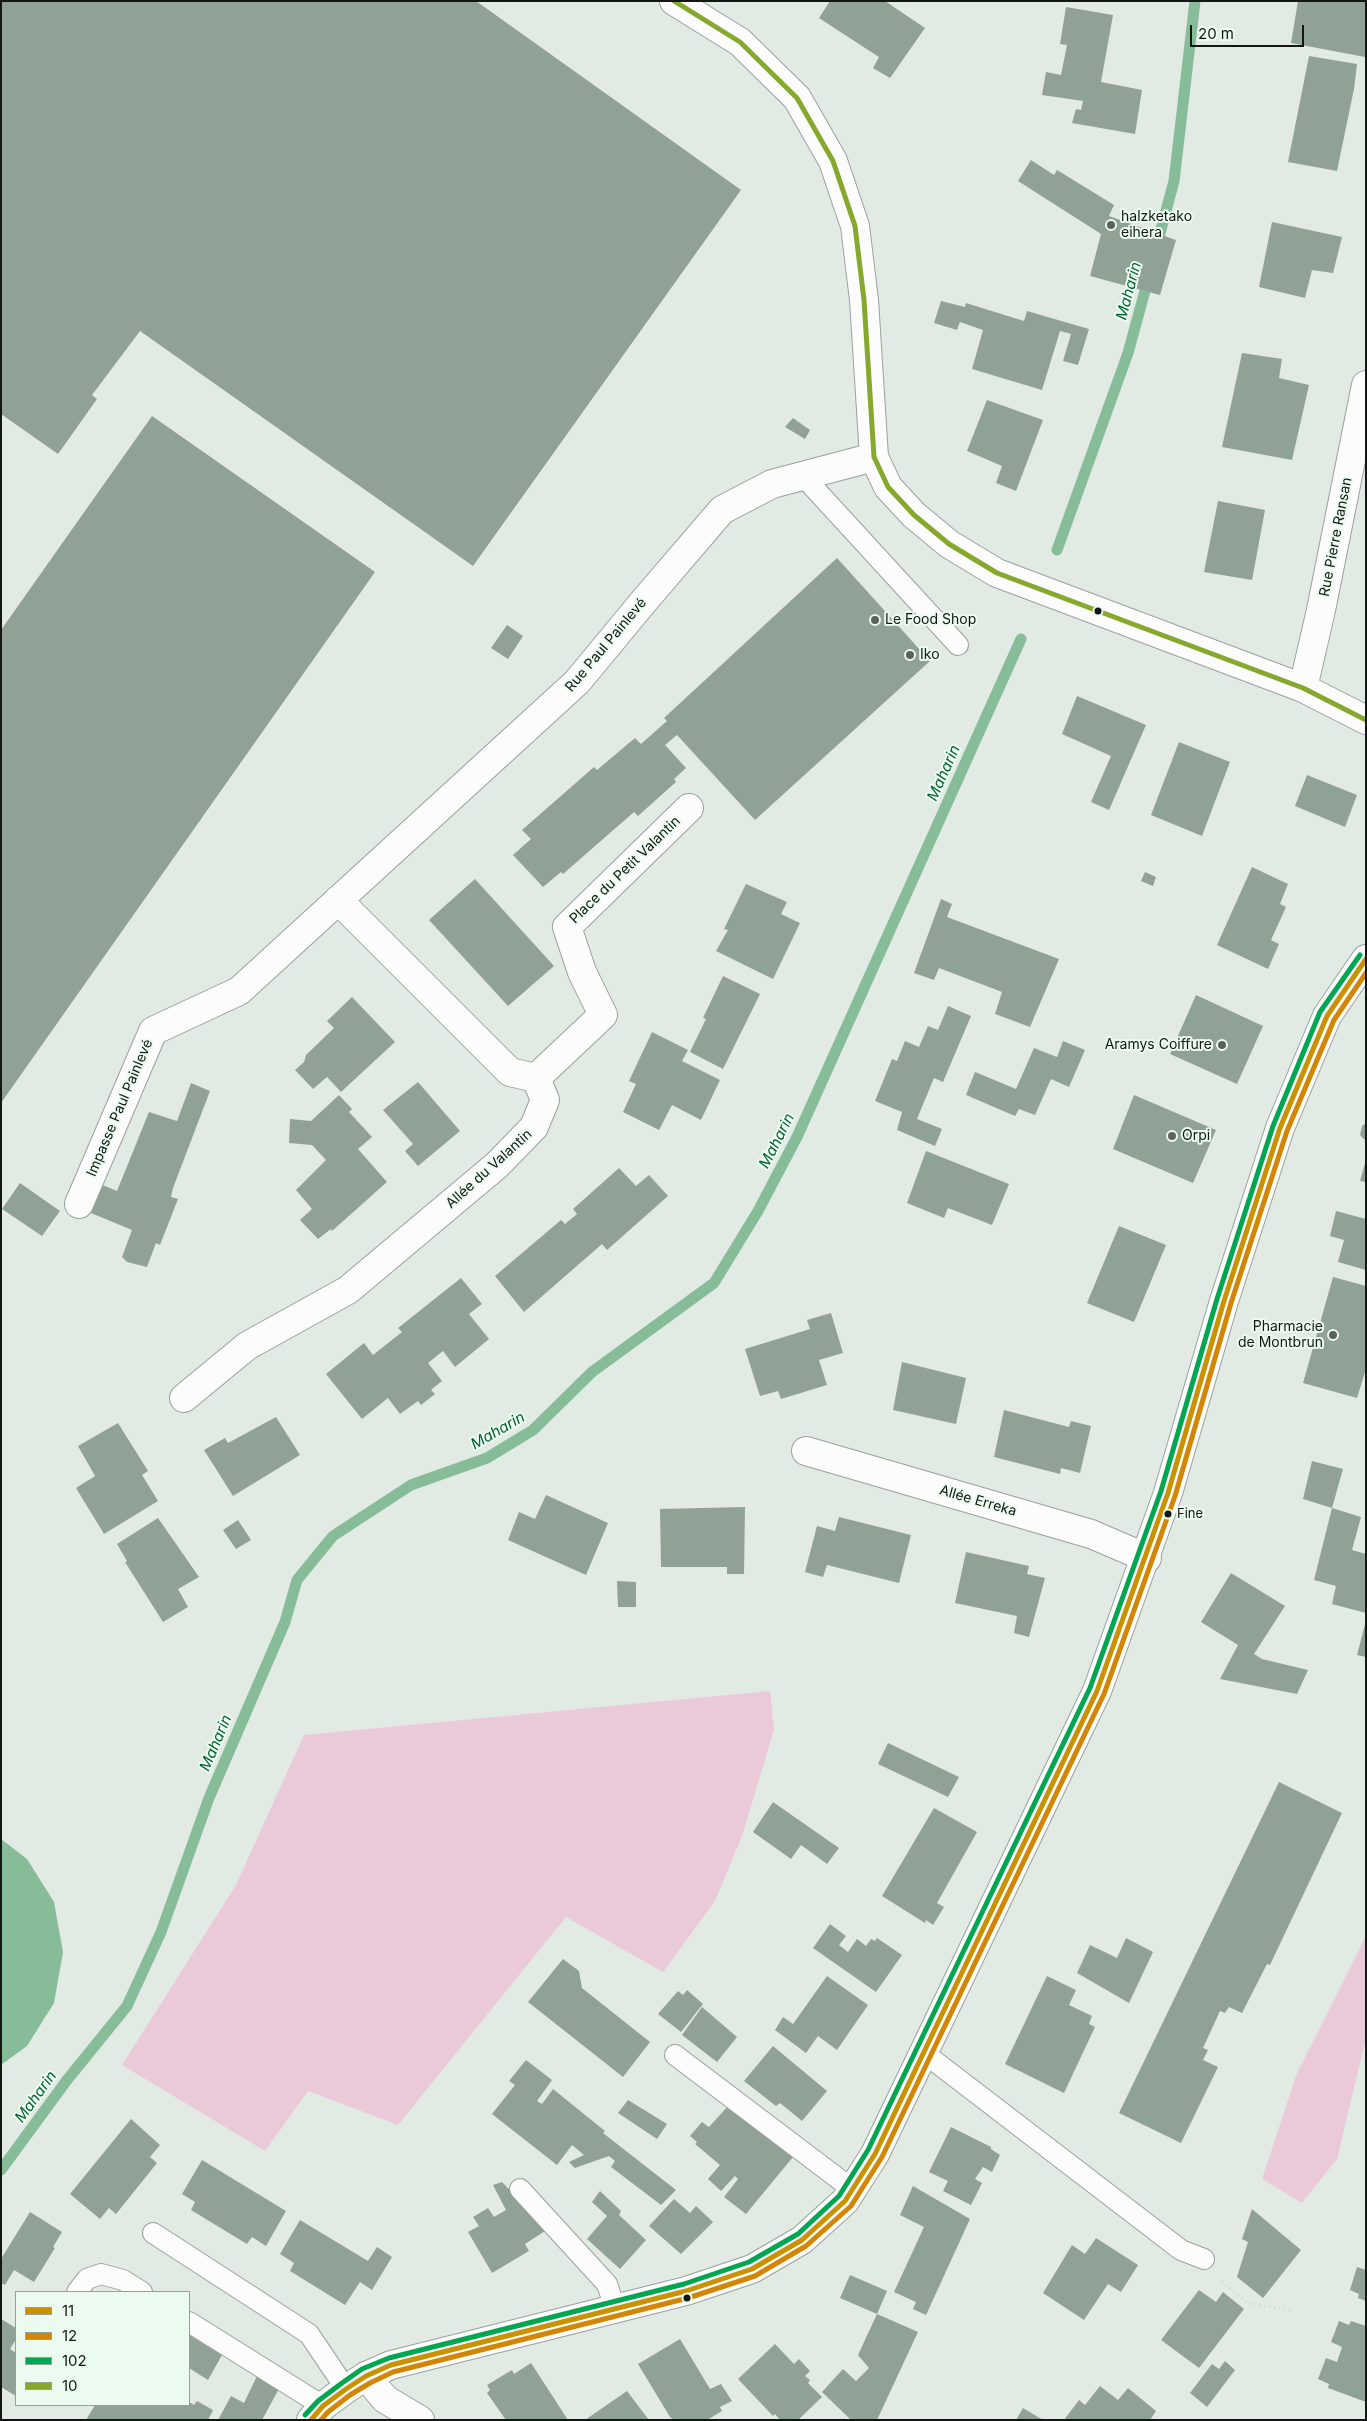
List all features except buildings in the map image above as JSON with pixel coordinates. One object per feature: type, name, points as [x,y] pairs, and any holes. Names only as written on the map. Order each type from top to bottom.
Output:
[{"type":"street","points":[[674,1],[740,42],[797,98],[833,161],[855,226],[864,300],[874,457],[888,487],[914,516],[949,544],[997,573],[1303,688],[1366,720]]},
{"type":"street","name":"Rue Pierre Ransan","points":[[1303,688],[1321,610],[1366,385]]},
{"type":"street","name":"Rue Paul Painlevé","points":[[338,900],[577,682],[722,510],[772,484],[874,457]]},
{"type":"street","name":"Place du Petit Valantin","points":[[536,1078],[603,1015],[582,972],[567,927],[688,808]]},
{"type":"street","points":[[338,900],[510,1072],[536,1078]]},
{"type":"street","name":"Impasse Paul Painlevé","points":[[79,1204],[153,1031],[239,991],[338,900]]},
{"type":"street","points":[[317,2413],[356,2383],[391,2365],[423,2355],[686,2291],[752,2269],[802,2240],[845,2201],[875,2154],[1087,1713],[1147,1558],[1224,1301],[1280,1128],[1327,1016],[1366,959]]},
{"type":"street","name":"Allée du Valantin","points":[[184,1398],[247,1346],[348,1290],[497,1165],[534,1127],[544,1100],[536,1078]]},
{"type":"street","name":"Allée Erreka","points":[[806,1451],[1091,1534],[1147,1558]]},
{"type":"street","points":[[356,2383],[420,2420]]},
{"type":"lane","points":[[803,476],[958,645]]},
{"type":"lane","points":[[924,2053],[1181,2250],[1204,2259]]},
{"type":"lane","points":[[675,2055],[852,2189]]},
{"type":"lane","points":[[520,2189],[607,2284],[615,2308]]},
{"type":"lane","points":[[153,2233],[309,2334],[356,2383]]},
{"type":"lane","points":[[77,2291],[86,2279],[101,2274],[123,2280],[140,2291]]},
{"type":"lane","points":[[190,2323],[317,2413]]},
{"type":"path","points":[[1248,2303],[1291,2310]]},
{"type":"shaded area","points":[[770,1691],[774,1730],[742,1836],[715,1901],[663,1972],[566,1917],[398,2125],[308,2091],[265,2151],[122,2065],[236,1885],[304,1735]]},
{"type":"shaded area","points":[[1,1839],[27,1859],[54,1902],[63,1952],[54,2003],[27,2046],[1,2065]]},
{"type":"shaded area","points":[[1366,1936],[1366,2038],[1337,2159],[1302,2203],[1262,2179],[1297,2073]]},
{"type":"waterway","name":"Maharin","points":[[1156,248],[1174,181],[1195,1]]},
{"type":"waterway","name":"Maharin","points":[[1057,550],[1128,353],[1149,276]]},
{"type":"waterway","name":"Maharin","points":[[1,2170],[67,2080],[127,2006],[161,1932],[209,1798],[285,1622],[297,1580],[333,1536],[411,1485],[487,1458],[533,1430],[592,1372],[714,1283],[758,1211],[797,1137],[1021,639]]},
{"type":"transit line","name":"10","points":[[674,1],[740,42],[797,98],[833,161],[855,226],[864,300],[874,457],[888,487],[914,515],[949,544],[997,573],[1303,688],[1366,720]]},
{"type":"transit line","name":"102","points":[[305,2415],[318,2401],[362,2369],[389,2358],[684,2284],[749,2262],[798,2234],[839,2196],[868,2150],[1090,1688],[1161,1491],[1217,1299],[1273,1126],[1320,1012],[1360,955]]},
{"type":"transit line","name":"11","points":[[311,2420],[323,2406],[346,2389],[366,2376],[391,2365],[686,2291],[752,2269],[802,2240],[845,2201],[875,2154],[1097,1691],[1168,1493],[1224,1301],[1280,1128],[1327,1016],[1366,959]]},
{"type":"transit line","name":"12","points":[[321,2420],[350,2395],[393,2372],[688,2298],[755,2276],[806,2246],[851,2206],[882,2157],[1104,1694],[1175,1496],[1231,1303],[1287,1131],[1334,1020],[1366,973]]},
{"type":"place","name":"halzketako eihera","points":[[1111,225]]},
{"type":"place","name":"Le Food Shop","points":[[875,620]]},
{"type":"place","name":"Iko","points":[[910,655]]},
{"type":"place","name":"Aramys Coiffure","points":[[1222,1045]]},
{"type":"place","name":"Orpi","points":[[1172,1136]]},
{"type":"place","name":"Pharmacie de Montbrun","points":[[1333,1335]]},
{"type":"place","name":"Fine","points":[[1168,1514]]}]
